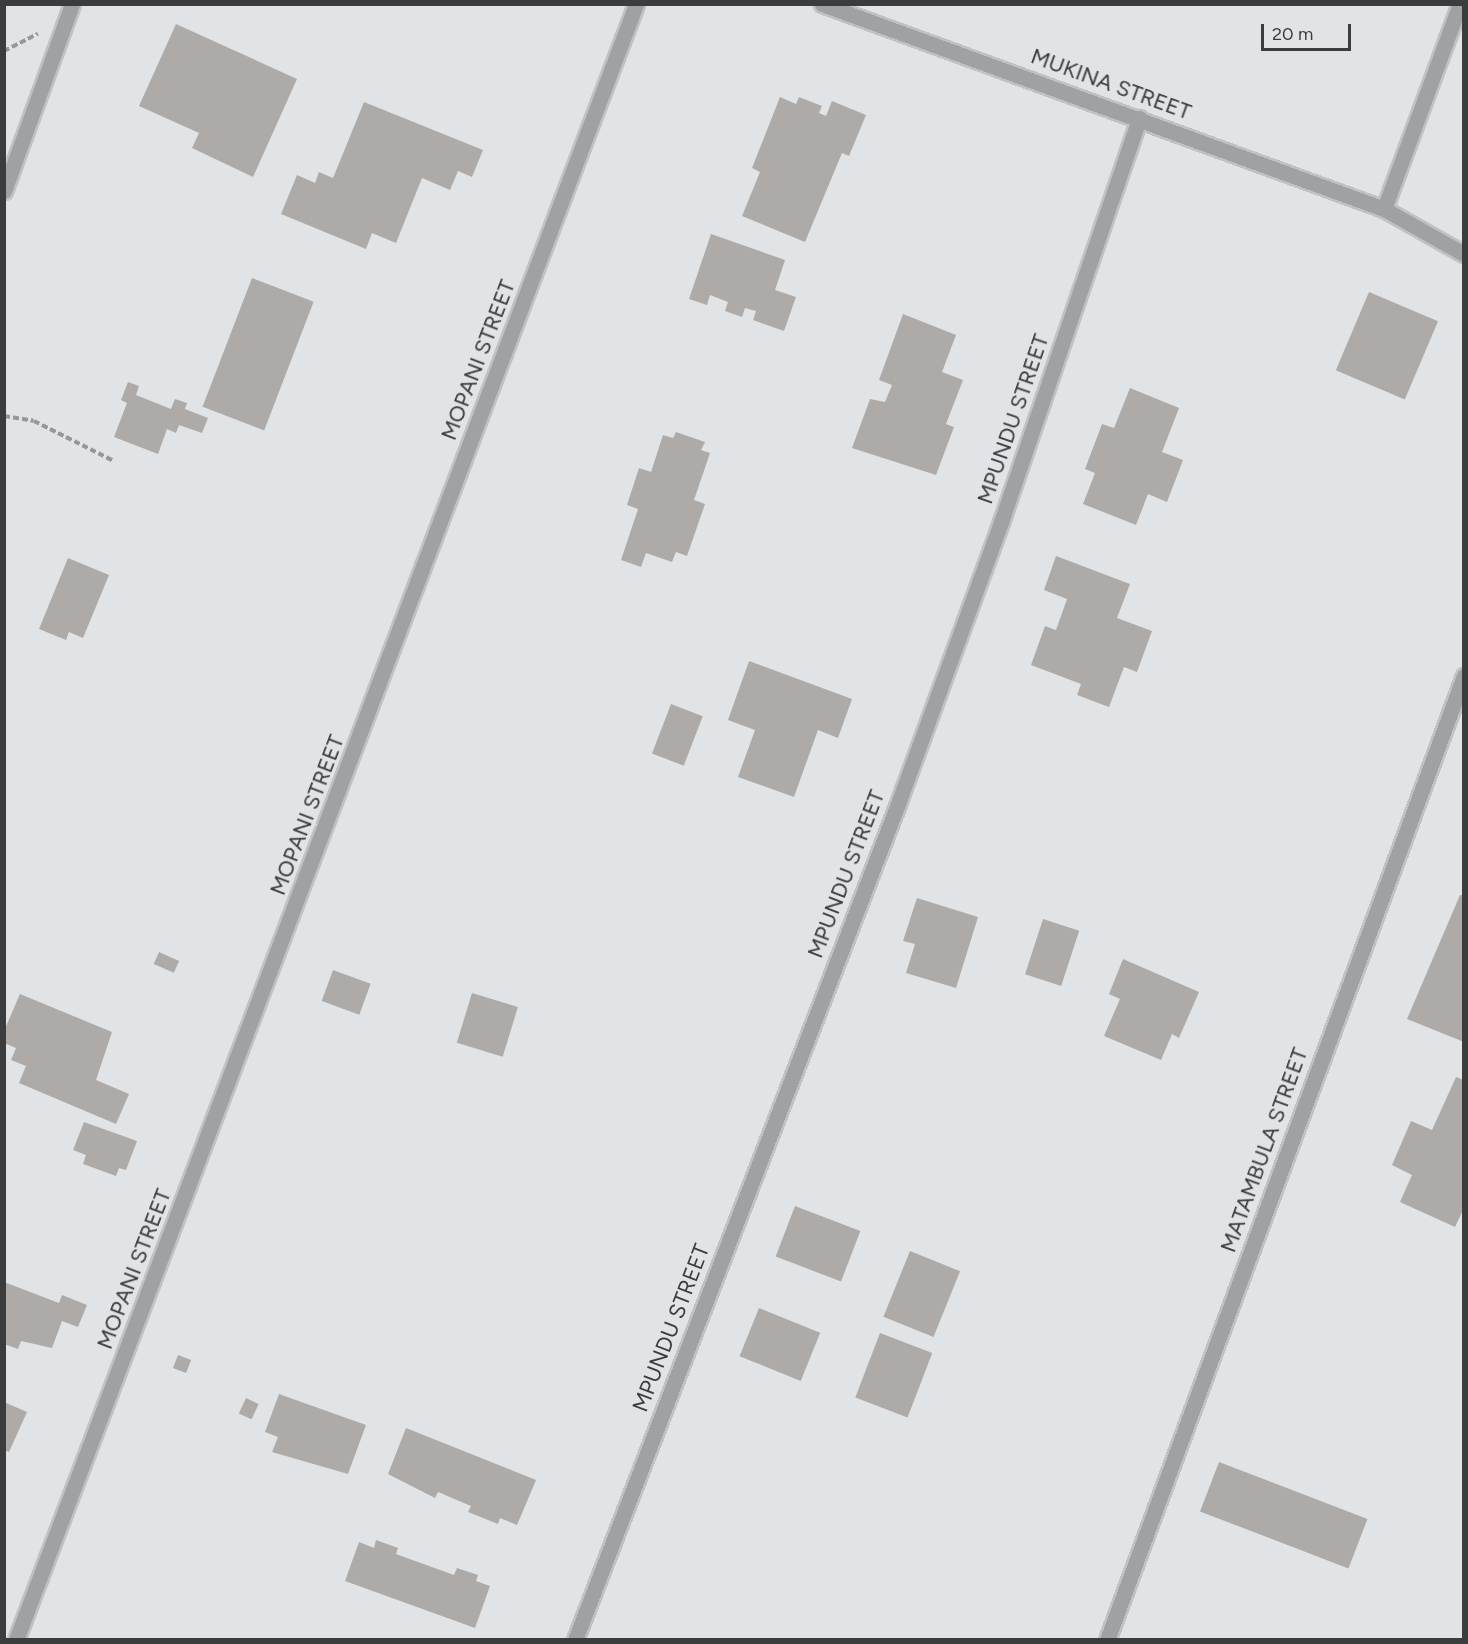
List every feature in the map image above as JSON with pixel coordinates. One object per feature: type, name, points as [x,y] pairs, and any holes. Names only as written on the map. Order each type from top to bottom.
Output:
[{"type":"street","points":[[4,191],[72,4]]},
{"type":"street","name":"MOPANI STREET","points":[[16,1640],[636,4]]},
{"type":"street","name":"MUKINA STREET","points":[[822,4],[1384,209],[1464,254]]},
{"type":"street","points":[[1384,209],[1460,4]]},
{"type":"street","name":"MPUNDU STREET","points":[[575,1640],[899,801],[1005,511],[1139,118]]},
{"type":"street","name":"MATAMBULA STREET","points":[[1107,1640],[1464,676]]},
{"type":"path","points":[[4,51],[20,39],[64,26]]},
{"type":"path","points":[[4,416],[34,421],[114,460]]},
{"type":"building","points":[[176,24],[297,79],[253,177],[192,148],[199,133],[139,106]]},
{"type":"building","points":[[780,97],[796,104],[799,97],[822,106],[819,113],[826,116],[832,101],[866,115],[849,156],[842,153],[805,242],[742,216],[760,172],[752,168]]},
{"type":"building","points":[[364,102],[483,150],[472,177],[458,171],[450,190],[422,178],[396,243],[372,233],[366,249],[281,214],[297,175],[315,183],[319,172],[333,178]]},
{"type":"building","points":[[711,234],[785,260],[775,290],[796,297],[784,331],[753,320],[756,311],[745,308],[742,317],[725,311],[728,302],[710,295],[707,305],[689,299]]},
{"type":"building","points":[[252,278],[314,302],[264,430],[203,407]]},
{"type":"building","points":[[1369,292],[1438,321],[1405,400],[1336,370]]},
{"type":"building","points":[[903,314],[956,335],[942,372],[963,380],[946,424],[954,427],[936,475],[852,448],[870,399],[885,402],[892,385],[879,380]]},
{"type":"building","points":[[128,382],[139,386],[136,395],[171,409],[175,399],[187,403],[185,409],[208,418],[202,433],[179,425],[176,433],[167,429],[158,454],[114,437],[127,403],[121,400]]},
{"type":"building","points":[[1130,388],[1179,408],[1162,452],[1183,460],[1167,502],[1148,494],[1136,525],[1083,504],[1095,473],[1085,469],[1102,424],[1114,428]]},
{"type":"building","points":[[676,432],[705,442],[701,450],[710,453],[694,500],[705,504],[687,556],[676,552],[672,562],[646,553],[641,567],[621,560],[638,509],[627,505],[639,468],[651,472],[663,435],[673,438]]},
{"type":"building","points":[[1056,556],[1130,584],[1117,618],[1152,631],[1137,672],[1124,667],[1109,707],[1077,695],[1081,684],[1031,665],[1045,626],[1056,630],[1067,599],[1044,590]]},
{"type":"building","points":[[68,558],[109,575],[83,638],[69,632],[66,640],[39,629]]},
{"type":"building","points":[[749,661],[852,699],[838,738],[818,730],[794,797],[738,777],[755,730],[728,720]]},
{"type":"building","points":[[671,704],[703,716],[684,766],[652,753]]},
{"type":"building","points":[[1460,895],[1464,896],[1464,1042],[1407,1019]]},
{"type":"building","points":[[917,898],[978,917],[956,988],[906,973],[915,944],[903,941]]},
{"type":"building","points":[[1043,919],[1079,931],[1061,986],[1025,974]]},
{"type":"building","points":[[159,952],[179,961],[174,973],[154,964]]},
{"type":"building","points":[[1123,959],[1199,992],[1179,1038],[1172,1034],[1161,1060],[1104,1036],[1120,999],[1109,994]]},
{"type":"building","points":[[333,970],[371,984],[359,1015],[322,1001]]},
{"type":"building","points":[[472,993],[518,1007],[503,1057],[457,1043]]},
{"type":"building","points":[[20,994],[112,1032],[96,1080],[129,1094],[116,1124],[19,1083],[26,1066],[11,1060],[16,1048],[4,1043],[4,1031]]},
{"type":"building","points":[[1456,1077],[1464,1080],[1464,1208],[1455,1227],[1400,1202],[1412,1175],[1392,1165],[1411,1121],[1432,1130]]},
{"type":"building","points":[[84,1122],[137,1141],[126,1170],[119,1168],[116,1176],[83,1164],[86,1155],[73,1150]]},
{"type":"building","points":[[795,1206],[860,1231],[841,1281],[776,1256]]},
{"type":"building","points":[[910,1251],[960,1271],[933,1337],[883,1317]]},
{"type":"building","points":[[4,1282],[59,1303],[62,1295],[87,1305],[78,1327],[62,1321],[52,1348],[21,1341],[18,1349],[4,1344]]},
{"type":"building","points":[[759,1308],[820,1333],[801,1381],[740,1356]]},
{"type":"building","points":[[880,1333],[932,1353],[908,1417],[855,1397]]},
{"type":"building","points":[[178,1355],[191,1360],[186,1373],[173,1368]]},
{"type":"building","points":[[279,1394],[366,1425],[348,1474],[272,1452],[278,1437],[265,1432]]},
{"type":"building","points":[[246,1398],[259,1404],[252,1419],[239,1413]]},
{"type":"building","points":[[4,1402],[27,1412],[9,1452],[4,1450]]},
{"type":"building","points":[[406,1428],[536,1480],[517,1525],[500,1518],[498,1524],[468,1512],[471,1506],[438,1492],[435,1498],[388,1474]]},
{"type":"building","points":[[1219,1462],[1367,1519],[1348,1568],[1200,1511]]},
{"type":"building","points":[[376,1540],[398,1548],[396,1554],[454,1575],[457,1568],[478,1575],[476,1581],[490,1586],[475,1628],[345,1581],[359,1542],[374,1548]]}]
